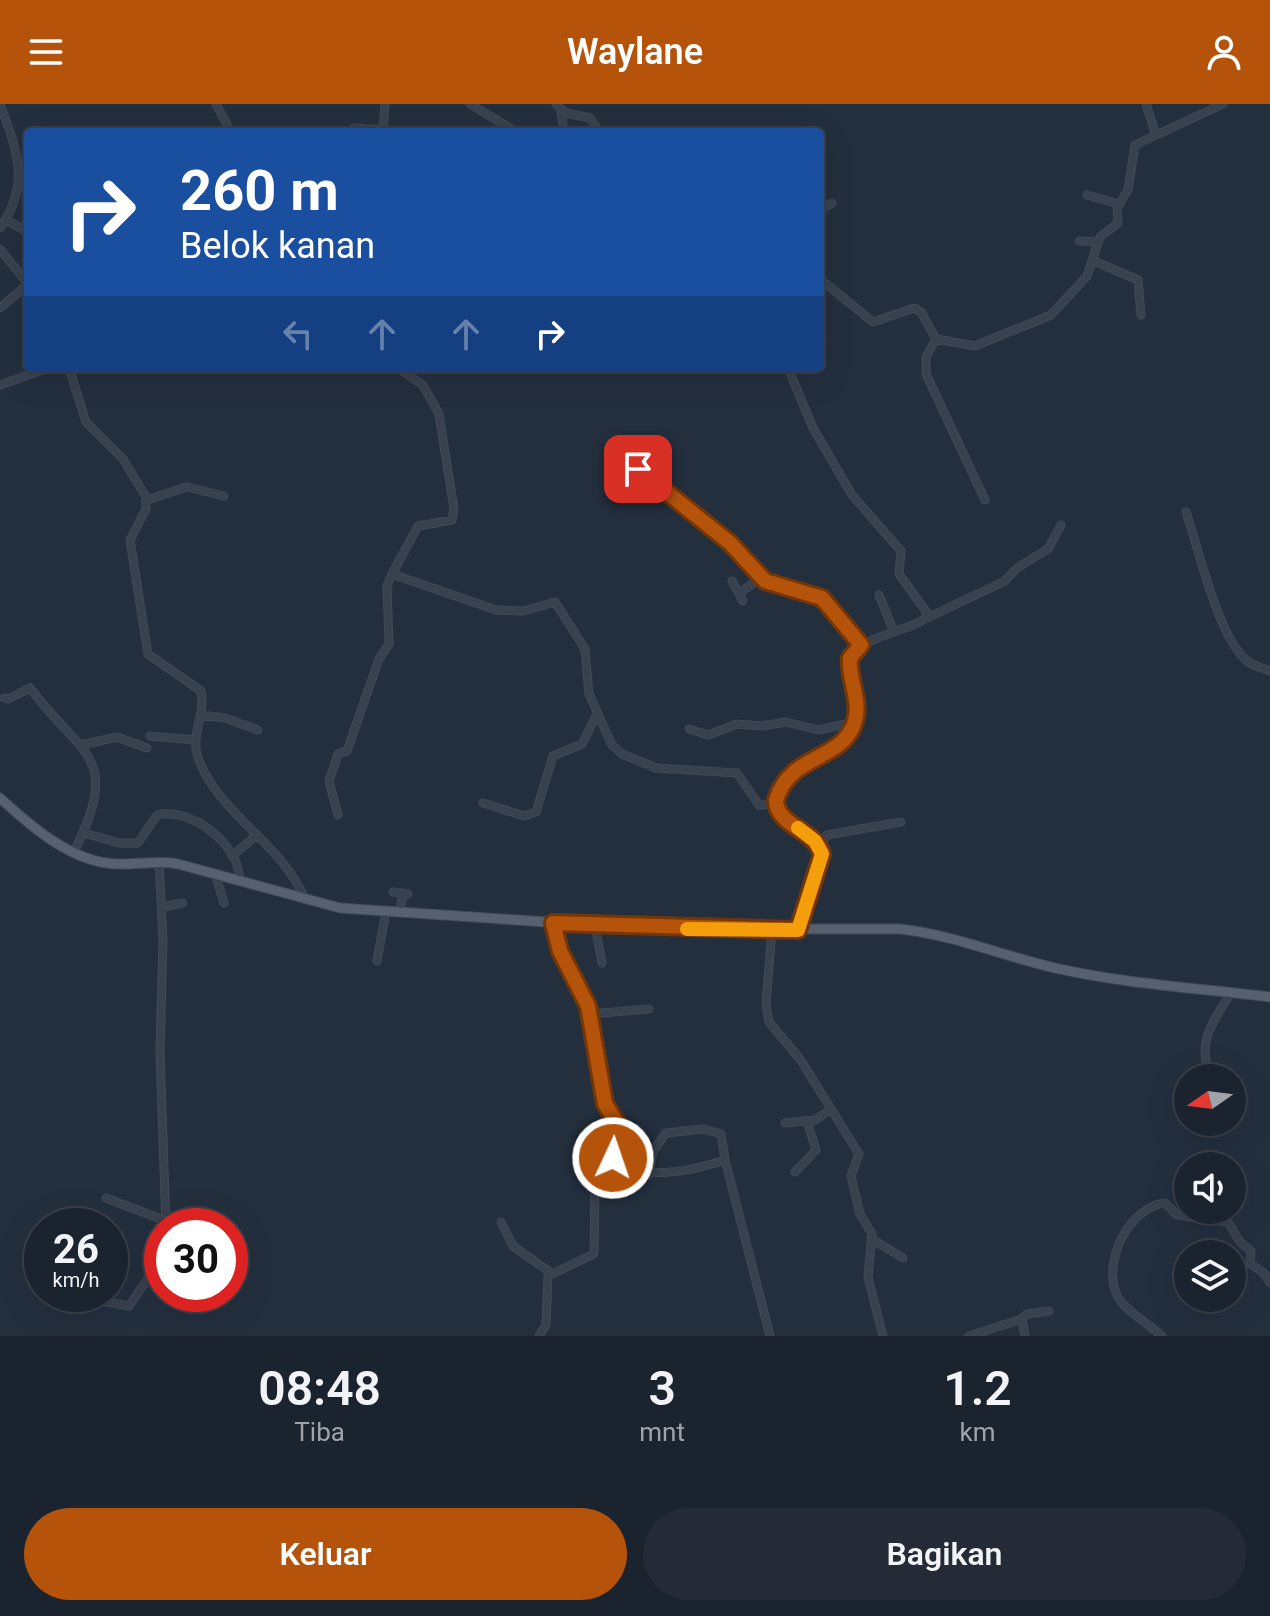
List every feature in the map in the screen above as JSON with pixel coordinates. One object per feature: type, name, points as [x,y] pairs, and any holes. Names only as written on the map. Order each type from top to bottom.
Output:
[{"type":"main road","points":[[0,798],[45,836],[74,852],[108,864],[159,861],[340,908],[595,926],[739,930],[888,929],[934,933],[1053,968],[1114,980],[1270,997]]},
{"type":"street","points":[[0,104],[24,191],[3,224],[24,231]]},
{"type":"street","points":[[216,104],[229,128]]},
{"type":"street","points":[[383,128],[385,104]]},
{"type":"street","points":[[470,104],[509,128]]},
{"type":"street","points":[[1146,104],[1155,132]]},
{"type":"street","points":[[936,339],[975,346],[1046,318],[1081,284],[1094,261],[1098,242],[1118,223],[1119,204],[1129,183],[1132,149],[1155,132],[1223,104]]},
{"type":"street","points":[[563,128],[559,108],[590,118],[597,128]]},
{"type":"street","points":[[1087,195],[1119,204]]},
{"type":"street","points":[[824,208],[832,203]]},
{"type":"street","points":[[1079,241],[1098,242]]},
{"type":"street","points":[[0,249],[24,279]]},
{"type":"street","points":[[1094,261],[1138,280],[1141,315]]},
{"type":"street","points":[[824,282],[873,322],[914,308],[921,312],[936,339]]},
{"type":"street","points":[[0,308],[24,287]]},
{"type":"street","points":[[936,339],[926,357],[926,374],[985,500]]},
{"type":"street","points":[[0,385],[37,372]]},
{"type":"street","points":[[70,372],[86,422],[123,459],[147,500],[146,509],[130,540],[147,651],[151,658],[196,685],[202,698],[195,740],[198,759],[217,791],[289,867],[305,900]]},
{"type":"street","points":[[338,815],[330,775],[338,754],[347,751],[379,659],[388,646],[387,586],[418,526],[452,520],[454,509],[439,414],[423,385],[404,372]]},
{"type":"street","points":[[790,372],[813,428],[852,495],[901,551],[899,574],[926,609],[927,618]]},
{"type":"street","points":[[638,469],[730,543],[762,577],[784,589],[819,596],[861,645]]},
{"type":"street","points":[[147,500],[187,487],[224,496]]},
{"type":"street","points":[[1186,512],[1217,610],[1234,644],[1250,664],[1270,671]]},
{"type":"street","points":[[820,847],[781,815],[776,804],[779,791],[798,767],[832,751],[854,722],[850,658],[861,645],[893,629],[927,618],[1005,581],[1017,568],[1048,549],[1061,525]]},
{"type":"street","points":[[392,574],[496,610],[523,611],[555,602],[585,649],[587,682],[612,745],[622,754],[656,768],[737,773],[759,805],[776,804]]},
{"type":"street","points":[[732,581],[742,596],[762,577]]},
{"type":"street","points":[[879,595],[893,629]]},
{"type":"street","points":[[4,698],[30,688],[66,733],[93,760],[96,779],[84,833],[74,852]]},
{"type":"street","points":[[201,711],[258,730]]},
{"type":"street","points":[[483,803],[524,816],[536,812],[553,756],[582,744],[598,712]]},
{"type":"street","points":[[689,729],[708,735],[737,724],[761,726],[786,722],[819,730],[854,722]]},
{"type":"street","points":[[150,736],[195,740]]},
{"type":"street","points":[[81,745],[117,737],[147,748]]},
{"type":"street","points":[[84,833],[133,844],[142,841],[154,817],[174,813],[203,825],[240,867],[239,880]]},
{"type":"street","points":[[798,930],[822,863],[820,847],[827,835],[901,822]]},
{"type":"street","points":[[232,856],[257,835]]},
{"type":"street","points":[[159,861],[162,907],[160,1052],[165,1208]]},
{"type":"street","points":[[215,874],[224,903]]},
{"type":"street","points":[[393,892],[406,894],[400,911]]},
{"type":"street","points":[[162,907],[183,903]]},
{"type":"street","points":[[377,961],[386,911]]},
{"type":"street","points":[[539,1336],[546,1325],[546,1282],[551,1273],[594,1254],[595,1186],[610,1165],[619,1126],[605,1104],[590,1014],[560,951],[553,923]]},
{"type":"street","points":[[595,926],[602,963]]},
{"type":"street","points":[[772,930],[767,1017],[774,1031],[800,1059],[826,1113],[857,1149],[860,1157],[855,1167],[857,1205],[872,1239],[903,1258]]},
{"type":"street","points":[[1207,1064],[1203,1049],[1206,1034],[1230,994]]},
{"type":"street","points":[[590,1014],[649,1009]]},
{"type":"street","points":[[785,1123],[807,1121],[826,1113]]},
{"type":"street","points":[[795,1172],[816,1150],[807,1121]]},
{"type":"street","points":[[649,1175],[649,1160],[661,1137],[682,1130],[718,1132],[770,1336]]},
{"type":"street","points":[[610,1165],[649,1175],[685,1173],[725,1160]]},
{"type":"street","points":[[106,1198],[144,1214]]},
{"type":"street","points":[[1162,1336],[1121,1300],[1115,1287],[1113,1266],[1130,1223],[1143,1209],[1165,1203],[1177,1215],[1203,1215],[1228,1222],[1240,1242],[1251,1251],[1250,1264],[1263,1272],[1270,1283]]},
{"type":"street","points":[[501,1222],[513,1246],[551,1273]]},
{"type":"street","points":[[872,1239],[866,1266],[883,1336]]},
{"type":"street","points":[[128,1306],[144,1284]]},
{"type":"street","points":[[969,1336],[1022,1319],[1027,1314],[1049,1311]]},
{"type":"street","points":[[1022,1319],[1025,1336]]},
{"type":"slow traffic","points":[[687,929],[798,930],[822,863],[820,847],[798,828]]},
{"type":"route","points":[[613,1158],[619,1126],[605,1104],[588,1006],[560,951],[553,923],[650,929],[798,930],[822,863],[822,854],[815,841],[781,815],[776,800],[779,791],[798,767],[805,761],[832,751],[852,727],[856,717],[856,701],[849,665],[850,658],[861,645],[822,598],[765,581],[746,557],[638,469]]}]
